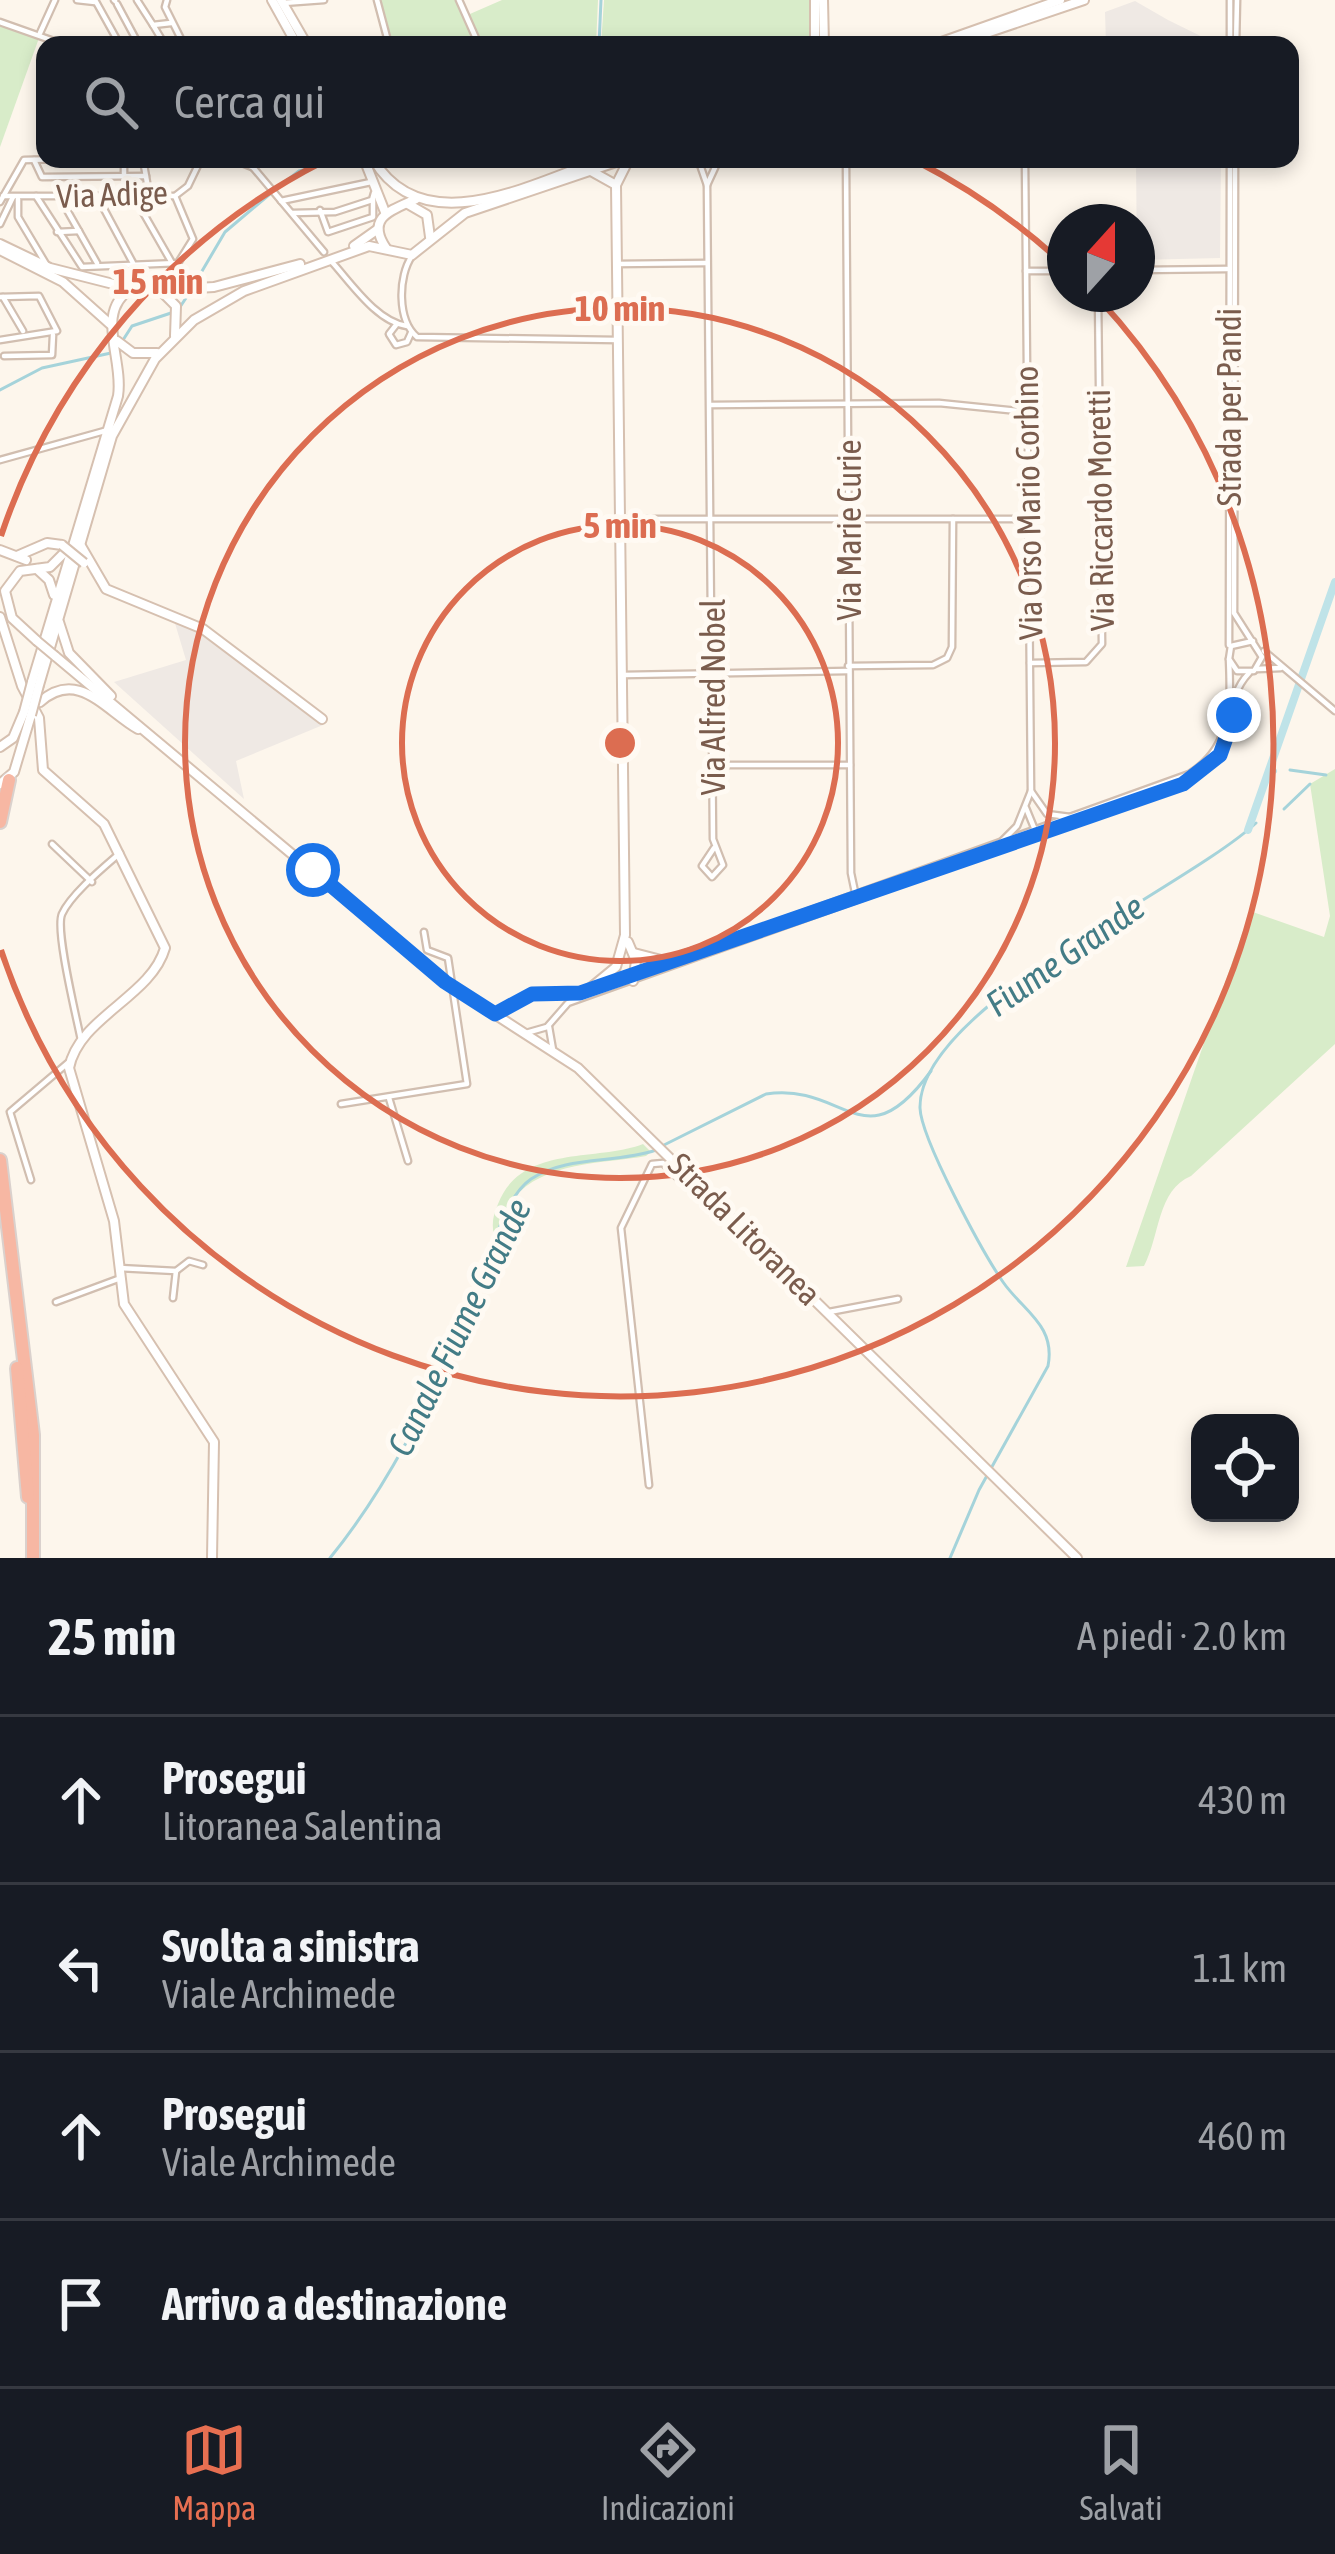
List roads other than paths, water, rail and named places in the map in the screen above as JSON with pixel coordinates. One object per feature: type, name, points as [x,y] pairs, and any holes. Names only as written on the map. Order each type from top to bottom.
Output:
[{"type":"highway","points":[[0,822],[5,782]]},
{"type":"highway","points":[[0,1160],[33,1435],[30,1558]]},
{"type":"highway","points":[[0,1218],[27,1467],[30,1558]]},
{"type":"street","points":[[40,34],[55,0]]},
{"type":"street","points":[[77,0],[96,1],[116,36]]},
{"type":"street","points":[[166,0],[179,36]]},
{"type":"street","points":[[272,0],[292,36]]},
{"type":"street","points":[[282,2],[300,6],[324,0]]},
{"type":"street","points":[[377,0],[387,36]]},
{"type":"street","points":[[459,0],[475,36]]},
{"type":"street","points":[[819,0],[819,36]]},
{"type":"street","points":[[956,36],[1033,5],[1060,0]]},
{"type":"street","points":[[978,36],[1084,0]]},
{"type":"street","points":[[1233,0],[1233,36]]},
{"type":"street","points":[[140,1],[160,36]]},
{"type":"street","points":[[115,2],[134,36]]},
{"type":"street","points":[[282,2],[302,36]]},
{"type":"street","points":[[292,19],[300,6]]},
{"type":"street","points":[[0,22],[45,36]]},
{"type":"street","points":[[154,25],[171,23]]},
{"type":"street","points":[[2,199],[20,163],[34,160],[36,164]]},
{"type":"street","points":[[38,168],[43,177],[146,176]]},
{"type":"street","points":[[124,168],[124,175]]},
{"type":"street","points":[[145,168],[149,195]]},
{"type":"street","name":"Via Adige","points":[[2,199],[175,196],[188,187],[197,168]]},
{"type":"street","points":[[253,168],[324,252]]},
{"type":"street","points":[[0,247],[50,268],[130,289],[247,280],[352,247],[378,229],[385,212],[368,168]]},
{"type":"street","points":[[380,168],[422,209],[430,222],[430,238]]},
{"type":"street","points":[[385,212],[411,201],[479,201],[576,168]]},
{"type":"street","points":[[404,274],[414,254],[430,238],[465,213],[600,168]]},
{"type":"street","points":[[588,990],[606,979],[622,956],[625,934],[616,340],[616,185],[623,168]]},
{"type":"street","name":"Via Alfred Nobel","points":[[701,168],[707,185],[714,848]]},
{"type":"street","name":"Via Alfred Nobel","points":[[707,185],[715,168]]},
{"type":"street","name":"Via Marie Curie","points":[[846,168],[848,669],[856,898]]},
{"type":"street","name":"Via Orso Mario Corbino","points":[[1025,168],[1031,791],[1040,809]]},
{"type":"street","name":"Strada per Pandi","points":[[1040,831],[1203,766],[1227,724],[1233,168]]},
{"type":"street","points":[[591,171],[616,185]]},
{"type":"street","points":[[281,201],[367,181],[373,217],[328,232],[320,210]]},
{"type":"street","points":[[133,195],[172,263]]},
{"type":"street","points":[[36,196],[78,266],[172,263],[188,254],[193,239],[175,196]]},
{"type":"street","points":[[59,196],[98,263]]},
{"type":"street","points":[[97,196],[134,263]]},
{"type":"street","points":[[0,224],[16,197]]},
{"type":"street","points":[[16,197],[18,217],[50,268]]},
{"type":"street","points":[[292,213],[335,212],[373,198]]},
{"type":"street","points":[[378,229],[404,274],[406,343],[396,345],[389,334],[396,325]]},
{"type":"street","points":[[57,232],[79,231]]},
{"type":"street","points":[[57,610],[121,412],[175,338],[244,291],[369,246],[414,254]]},
{"type":"street","points":[[0,247],[86,298],[110,324],[120,382],[15,762],[5,782]]},
{"type":"street","points":[[332,262],[396,325],[427,340],[616,340]]},
{"type":"street","points":[[616,264],[707,263]]},
{"type":"street","points":[[1155,270],[1232,269]]},
{"type":"street","name":"Strada per Pandi","points":[[1232,269],[1234,613],[1253,641]]},
{"type":"street","points":[[1026,271],[1047,271]]},
{"type":"street","points":[[110,324],[114,303],[130,289]]},
{"type":"street","points":[[160,290],[176,306],[175,338]]},
{"type":"street","points":[[2,297],[39,296],[55,334],[52,356],[4,356]]},
{"type":"street","points":[[2,297],[23,331]]},
{"type":"street","name":"Via Riccardo Moretti","points":[[1030,663],[1086,662],[1102,644],[1098,312]]},
{"type":"street","points":[[0,340],[55,334]]},
{"type":"street","points":[[116,340],[143,355],[164,349]]},
{"type":"street","points":[[711,405],[939,403],[1028,412]]},
{"type":"street","points":[[0,460],[108,430]]},
{"type":"street","points":[[621,519],[1028,519]]},
{"type":"street","points":[[623,674],[848,669],[933,664],[947,658],[952,647],[952,519]]},
{"type":"street","points":[[15,558],[63,557],[79,535]]},
{"type":"street","points":[[79,535],[85,561],[105,594],[203,629],[322,718]]},
{"type":"street","points":[[15,558],[50,543],[62,545],[85,561]]},
{"type":"street","points":[[15,558],[52,584],[69,653],[155,739]]},
{"type":"street","points":[[15,558],[5,603],[37,641],[155,739]]},
{"type":"street","points":[[72,573],[85,561]]},
{"type":"street","points":[[0,617],[13,664],[38,718],[43,770],[95,814],[120,853],[165,952],[69,1062],[10,1112],[32,1180]]},
{"type":"street","points":[[1286,670],[1238,671],[1229,657],[1239,640],[1253,641],[1335,711]]},
{"type":"street","points":[[495,1014],[532,994],[588,990],[632,977],[1202,772],[1228,739],[1237,690],[1261,663],[1260,647]]},
{"type":"street","points":[[15,762],[0,747],[13,738],[28,713],[61,689],[83,690],[155,739]]},
{"type":"street","name":"Strada Litoranea","points":[[155,739],[452,987],[553,1050],[654,1139],[1078,1558]]},
{"type":"street","points":[[714,765],[850,764]]},
{"type":"street","points":[[994,846],[1011,833],[1031,791]]},
{"type":"street","points":[[1026,808],[1040,831]]},
{"type":"street","points":[[1040,831],[1040,809],[1072,817]]},
{"type":"street","points":[[526,1034],[550,1024],[568,1003],[669,962],[1040,831]]},
{"type":"street","points":[[52,844],[92,882]]},
{"type":"street","points":[[82,1042],[71,974],[58,940],[62,914],[120,853]]},
{"type":"street","points":[[341,1104],[467,1084],[448,958],[427,950],[424,932]]},
{"type":"street","points":[[625,934],[633,952],[632,977]]},
{"type":"street","points":[[633,952],[654,962],[669,962]]},
{"type":"street","points":[[622,956],[632,977]]},
{"type":"street","points":[[513,1007],[514,1025]]},
{"type":"street","points":[[550,1024],[553,1050]]},
{"type":"street","points":[[69,1062],[114,1221],[128,1313],[214,1442],[212,1558]]},
{"type":"street","points":[[389,1097],[407,1161]]},
{"type":"street","points":[[649,1485],[621,1228],[652,1164],[663,1163],[678,1178],[691,1175]]},
{"type":"street","points":[[56,1302],[120,1273],[176,1270],[189,1262],[202,1265]]},
{"type":"street","points":[[173,1298],[176,1270]]},
{"type":"street","points":[[829,1312],[898,1299]]},
{"type":"street","points":[[128,1313],[144,1317]]},
{"type":"waterway","points":[[599,36],[601,0]]},
{"type":"waterway","points":[[276,189],[299,171],[311,168]]},
{"type":"waterway","points":[[195,283],[225,232],[270,194]]},
{"type":"waterway","points":[[180,307],[190,292]]},
{"type":"waterway","points":[[123,340],[132,326],[171,313]]},
{"type":"waterway","points":[[0,390],[42,368],[111,353]]},
{"type":"waterway","name":"Fiume Grande","points":[[1248,830],[1335,582]]},
{"type":"waterway","points":[[1290,770],[1326,775]]},
{"type":"waterway","name":"Fiume Grande","points":[[1284,809],[1310,784]]},
{"type":"waterway","name":"Fiume Grande","points":[[950,1558],[979,1490],[1048,1366],[1049,1352],[1043,1329],[1003,1282],[982,1247],[931,1144],[920,1108],[931,1070],[962,1030],[1007,991],[1256,823]]},
{"type":"waterway","name":"Canale Fiume Grande","points":[[664,1145],[766,1094],[793,1093],[870,1116],[888,1112],[908,1098],[931,1071]]},
{"type":"waterway","name":"Canale Fiume Grande","points":[[330,1558],[370,1503],[422,1413],[467,1320],[501,1223],[520,1190],[531,1179],[560,1166],[656,1150]]}]
